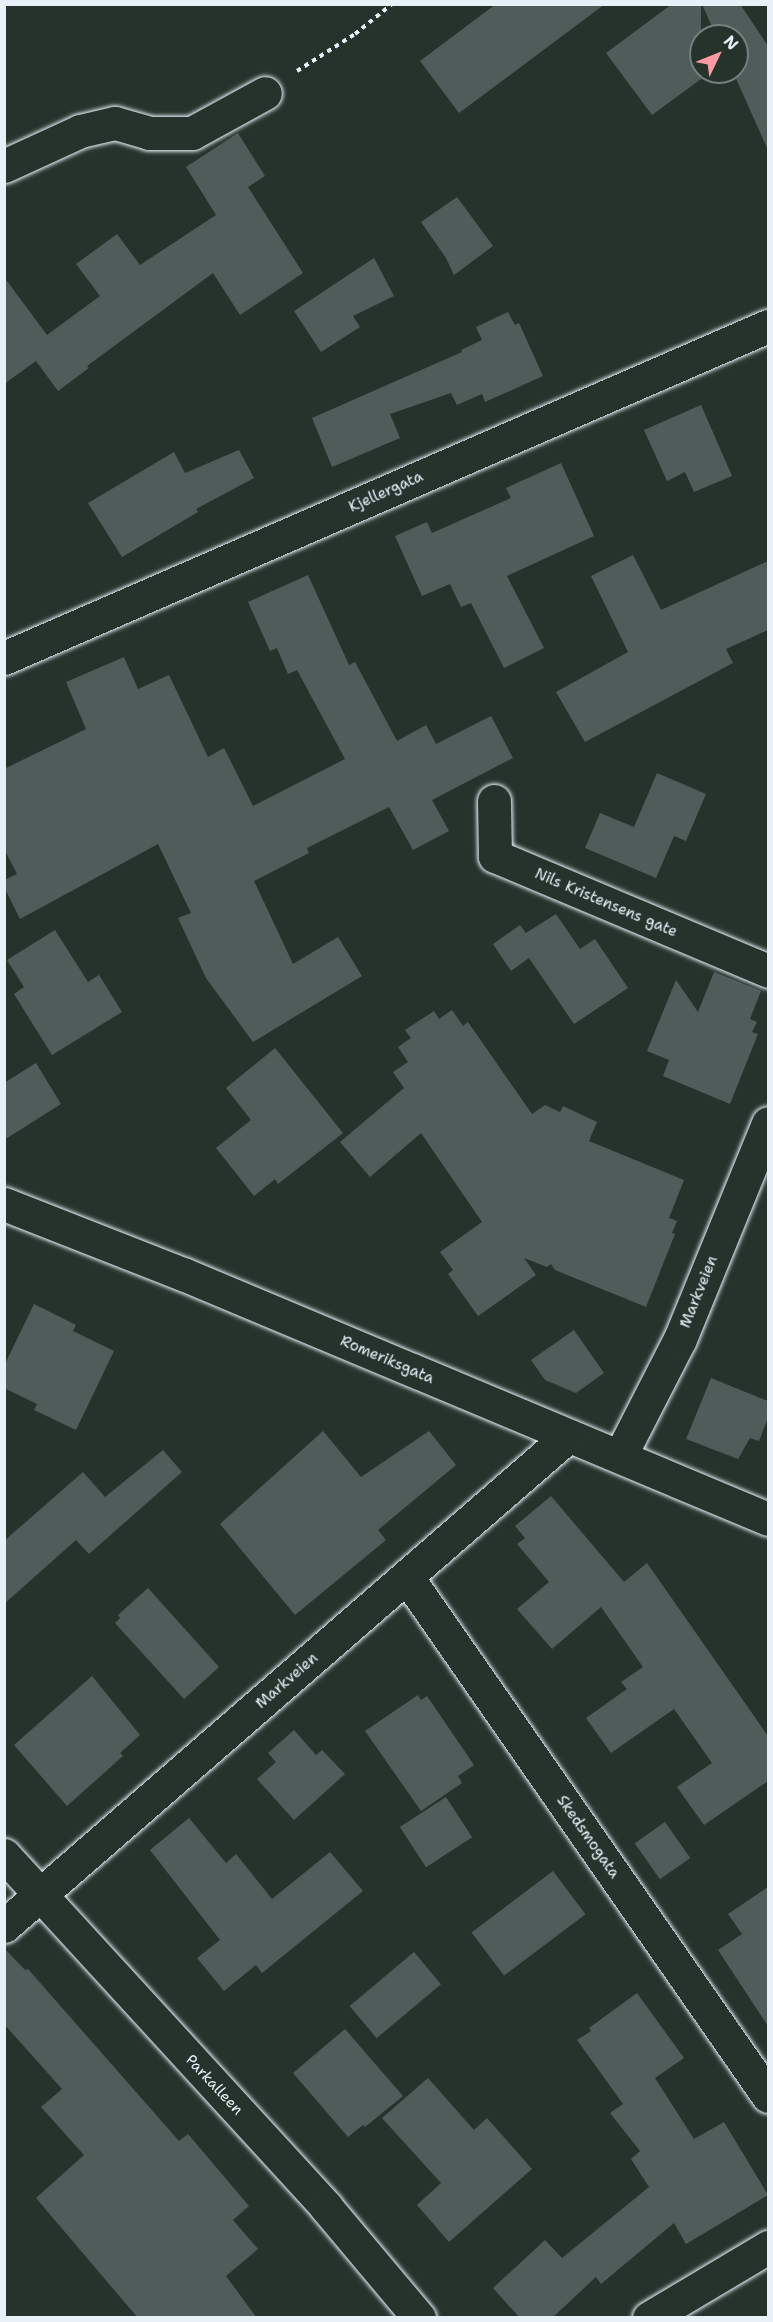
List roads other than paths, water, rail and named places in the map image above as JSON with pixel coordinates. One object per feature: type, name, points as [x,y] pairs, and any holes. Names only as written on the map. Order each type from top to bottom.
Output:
[{"type":"street","points":[[4,166],[80,131],[115,123],[149,134],[192,133],[265,93]]},
{"type":"street","name":"Kjellergata","points":[[4,658],[768,326]]},
{"type":"street","name":"Nils Kristensens gate","points":[[494,801],[495,856],[768,971]]},
{"type":"street","name":"Markveien","points":[[620,1456],[680,1339],[768,1123]]},
{"type":"street","name":"Romeriksgata","points":[[4,1204],[183,1274],[768,1519]]},
{"type":"street","name":"Markveien","points":[[4,1926],[568,1436]]},
{"type":"street","name":"Skedsmogata","points":[[408,1577],[768,2096]]},
{"type":"street","name":"Parkalleen","points":[[4,1855],[326,2207],[419,2318]]},
{"type":"street","points":[[649,2318],[768,2247]]}]
